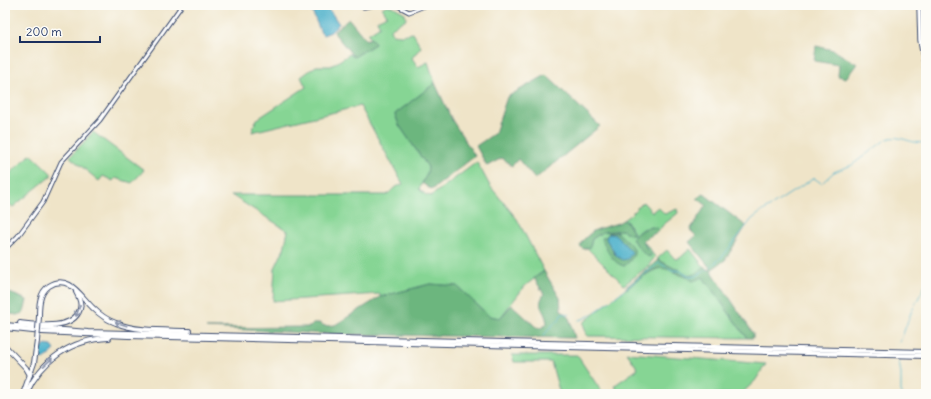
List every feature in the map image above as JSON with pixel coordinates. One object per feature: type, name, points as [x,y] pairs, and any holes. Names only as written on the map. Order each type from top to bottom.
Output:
[{"type":"highway","points":[[25,394],[35,357],[40,300],[44,291],[52,285],[64,283],[75,288],[95,310],[107,319],[117,323],[133,327],[189,331],[201,334]]},
{"type":"highway","points":[[5,323],[50,325],[67,322],[76,317],[80,309],[80,302],[76,293],[70,287],[64,285],[56,285],[50,288],[42,299],[39,317]]},
{"type":"highway","points":[[5,323],[88,332],[901,353],[926,356]]},
{"type":"highway","points":[[5,328],[48,333],[128,336],[901,353],[926,350]]},
{"type":"highway","points":[[25,394],[40,370],[49,361],[63,351],[75,345],[89,341],[128,336]]},
{"type":"highway","points":[[5,346],[26,368],[30,375]]},
{"type":"main road","points":[[919,5],[920,40],[926,75]]},
{"type":"street","points":[[5,249],[18,236],[43,202],[60,163],[100,120],[182,5]]},
{"type":"street","points":[[350,5],[364,7],[375,5]]},
{"type":"street","points":[[396,5],[409,12],[427,5]]},
{"type":"green space","points":[[387,5],[405,13],[406,19],[390,29],[392,34],[401,35],[413,33],[421,47],[412,58],[418,67],[428,62],[435,83],[395,114],[399,125],[428,167],[427,174],[419,189],[426,195],[431,196],[477,162],[490,186],[517,219],[544,271],[525,286],[500,318],[489,316],[457,286],[430,284],[380,297],[380,294],[273,301],[275,268],[284,249],[288,231],[231,195],[387,195],[394,188],[403,184],[360,106],[252,132],[256,120],[306,87],[301,77],[316,66],[331,66],[350,54],[354,57],[375,44],[368,34],[380,26],[377,20],[387,15],[382,8]]},
{"type":"green space","points":[[349,19],[366,40],[371,38],[375,44],[354,57],[334,31]]},
{"type":"green space","points":[[816,46],[833,50],[857,64],[846,78],[838,76],[839,65],[814,61]]},
{"type":"green space","points":[[546,75],[600,126],[535,179],[518,159],[512,166],[502,158],[487,166],[476,146],[495,133],[507,97]]},
{"type":"green space","points":[[435,83],[452,120],[475,156],[433,189],[422,183],[427,174],[428,167],[399,125],[395,114]]},
{"type":"green space","points":[[93,132],[144,170],[132,183],[115,178],[113,181],[103,176],[99,181],[70,157]]},
{"type":"green space","points":[[31,154],[51,173],[51,176],[13,207],[5,201],[5,179]]},
{"type":"green space","points":[[704,194],[746,226],[725,260],[711,270],[753,333],[753,338],[747,338],[703,277],[693,281],[665,268],[660,268],[649,272],[627,289],[626,288],[658,260],[675,269],[679,269],[687,275],[692,275],[705,268],[709,270],[711,269],[689,242],[696,236],[690,230],[706,205],[697,198]]},
{"type":"green space","points":[[643,202],[652,212],[658,207],[665,214],[677,209],[678,213],[662,226],[659,231],[652,227],[643,229],[636,234],[633,241],[640,247],[645,255],[647,250],[643,240],[655,257],[648,266],[624,285],[587,248],[590,247],[592,239],[603,232],[622,230],[630,234],[634,233],[627,222],[623,220]],"holes":[[[617,232],[634,249],[630,261],[624,266],[612,257],[603,241],[608,234]]]},
{"type":"green space","points":[[623,220],[627,222],[634,234],[630,234],[622,230],[603,232],[592,239],[590,247],[583,249],[580,246],[583,240],[593,231]]},
{"type":"green space","points":[[652,227],[659,231],[643,240],[647,250],[651,254],[650,257],[645,255],[632,239],[641,231]]},
{"type":"green space","points":[[617,232],[631,245],[634,252],[630,261],[624,266],[620,265],[613,259],[607,251],[602,238],[607,236],[606,239],[615,255],[616,235],[608,233]]},
{"type":"green space","points":[[690,249],[705,268],[693,275],[685,274],[657,259],[667,250],[675,259],[680,258]]},
{"type":"green space","points":[[661,268],[683,276],[703,277],[747,338],[587,336],[583,323],[634,283],[654,270]]},
{"type":"green space","points":[[544,271],[560,298],[561,310],[569,318],[575,338],[328,334],[206,328],[310,327],[314,323],[319,323],[325,326],[335,325],[380,297],[430,284],[457,286],[489,316],[500,318],[512,305],[536,327],[541,328],[547,324],[541,306],[544,294],[534,278]]},
{"type":"green space","points":[[5,291],[27,300],[23,313],[17,315],[5,313]]},
{"type":"green space","points":[[627,353],[766,364],[755,381],[741,394],[618,394],[615,385],[638,369]]},
{"type":"green space","points":[[512,355],[577,355],[603,394],[560,394],[551,362],[514,362]]},
{"type":"water","points":[[311,5],[322,5],[331,12],[339,24],[331,32],[323,35],[311,9]]},
{"type":"water","points":[[609,234],[616,235],[632,252],[628,259],[622,260],[616,255],[606,239]]},
{"type":"water","points":[[45,345],[52,346],[55,350],[44,360],[41,359],[40,356],[40,348]]},
{"type":"waterway","points":[[887,139],[901,138],[921,143],[926,142]]},
{"type":"waterway","points":[[823,182],[834,172],[852,165],[884,141]]},
{"type":"waterway","points":[[709,268],[723,256],[752,219],[814,178],[821,183]]},
{"type":"waterway","points":[[626,288],[659,263],[672,270],[681,271],[684,274],[694,277],[707,270]]},
{"type":"waterway","points":[[900,342],[912,310],[926,284]]},
{"type":"waterway","points":[[579,320],[589,316],[624,290]]},
{"type":"waterway","points":[[544,335],[556,321],[559,321],[561,315],[565,313],[568,315],[569,314]]},
{"type":"waterway","points":[[899,361],[901,374],[901,394]]}]
